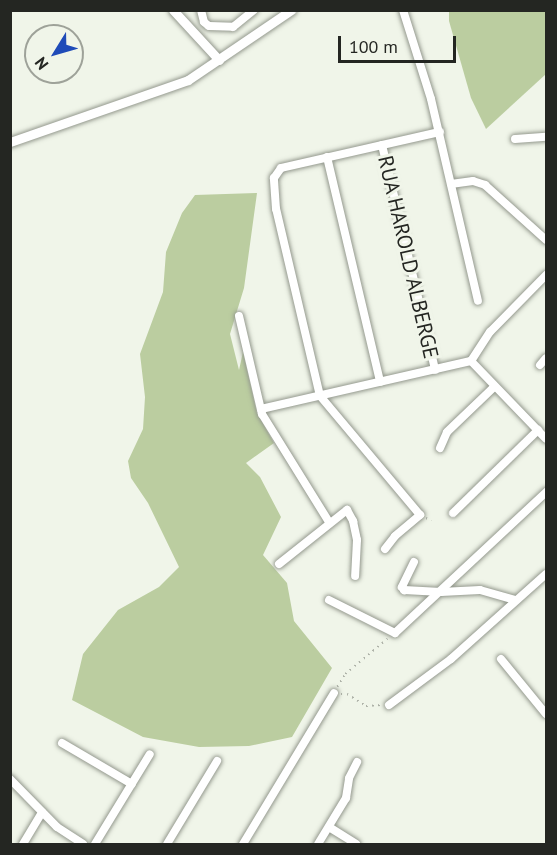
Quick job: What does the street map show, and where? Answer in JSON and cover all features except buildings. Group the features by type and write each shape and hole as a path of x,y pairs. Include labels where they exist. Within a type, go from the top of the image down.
{"main road":[{"path":"172,10 219,60"},
{"path":"10,142 178,84 219,60 291,10"}],"street":[{"path":"201,10 204,22 209,26 233,27 254,10"},
{"path":"403,10 440,132 478,301"},
{"path":"240,23 250,37"},
{"path":"385,549 395,536 420,515 320,396 276,209 273,185 275,173 281,168 440,132"},
{"path":"515,139 546,137"},
{"name":"RUA HAROLD ALBERGE","path":"382,145 435,370"},
{"path":"327,157 380,382"},
{"path":"451,184 473,181 484,185 546,240"},
{"path":"261,409 471,361 490,332 546,275"},
{"path":"239,316 261,409 329,522"},
{"path":"540,365 546,358"},
{"path":"471,361 546,439"},
{"path":"440,448 447,432 495,386"},
{"path":"453,513 538,430"},
{"path":"329,600 395,633 546,492"},
{"path":"279,564 347,510 351,515 357,540 355,576"},
{"path":"414,562 402,589 441,592 480,590 516,600"},
{"path":"389,705 451,659 546,574"},
{"path":"501,659 546,714"},
{"path":"243,844 334,693"},
{"path":"62,743 132,784"},
{"path":"95,844 150,754"},
{"path":"167,844 217,761"},
{"path":"318,844 346,798 349,778 357,762"},
{"path":"10,779 57,827 83,844"},
{"path":"23,844 42,812"},
{"path":"329,827 356,844"}],"path":[{"path":"334,693 345,674 395,633"},
{"path":"347,694 366,706 389,705"}],"green space":[{"path":"449,11 546,11 546,74 486,129 471,98 449,21"},
{"path":"257,193 244,288 230,334 239,370 243,352 257,413 274,443 246,463 260,477 281,517 263,555 287,583 294,621 332,668 292,737 249,746 199,747 143,737 72,700 83,654 118,610 159,587 179,567 148,503 131,478 128,461 143,429 145,397 140,354 163,292 166,252 182,213 195,195"}]}
